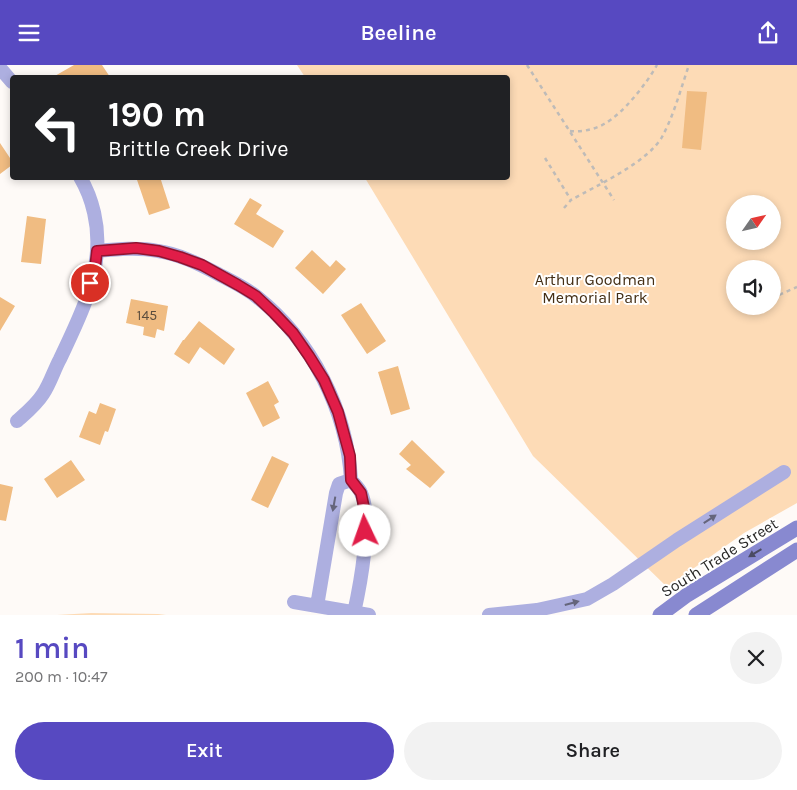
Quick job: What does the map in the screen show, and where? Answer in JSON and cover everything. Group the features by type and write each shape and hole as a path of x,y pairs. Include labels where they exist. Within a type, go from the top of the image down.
{"main road":[{"name":"South Trade Street","path":"660,615 687,595 797,528"},
{"path":"696,615 797,550"}],"street":[{"path":"0,68 10,80"},
{"path":"17,421 44,394 81,313 95,268 97,251 96,221 81,180"},
{"path":"97,251 136,248 159,251 202,265 256,296 293,333 324,380 338,412 350,456 351,480 361,493 365,512 365,549 354,613"},
{"path":"489,615 537,611 587,599 784,472"},
{"path":"317,606 336,493 340,484 351,480"},
{"path":"294,602 369,615"}],"path":[{"path":"527,65 614,201"},
{"path":"569,131 593,129 605,124 618,114 641,89 657,65"},
{"path":"564,208 571,199 643,157 662,138 689,65"},
{"path":"545,158 571,199"},
{"path":"781,293 797,287"}],"green space":[{"name":"Arthur Goodman Memorial Park","path":"297,65 797,65 797,503 744,533 667,587 533,456 366,180 510,180 510,75 304,75"},
{"path":"91,613 158,614 166,615 57,615"}],"building":[{"path":"74,65 102,65 109,75 56,75"},
{"path":"687,91 707,92 701,150 682,148"},
{"path":"0,143 10,158 10,166 0,174"},
{"path":"137,180 161,180 170,208 149,215"},
{"path":"250,198 262,205 256,214 284,231 273,248 234,224"},
{"path":"27,216 46,219 41,264 21,262"},
{"path":"312,250 330,267 336,260 346,269 323,294 295,268"},
{"path":"0,297 15,306 0,331"},
{"path":"131,299 168,306 164,331 157,329 155,338 143,335 144,327 126,323"},
{"path":"361,303 386,341 367,354 341,315"},
{"path":"199,321 235,349 224,365 200,347 189,364 174,354"},
{"path":"398,366 410,409 391,415 378,372"},
{"path":"268,381 279,402 274,405 280,418 263,427 246,393"},
{"path":"100,403 116,409 108,432 105,431 100,445 79,437 89,411 96,414"},
{"path":"412,440 445,472 430,488 406,469 411,465 399,454"},
{"path":"272,456 289,464 268,508 251,500"},
{"path":"71,460 85,480 57,498 44,479"},
{"path":"0,484 13,487 6,521 0,520"}],"route":[{"path":"90,283 95,268 97,251 136,248 159,251 202,265 256,296 293,333 324,380 338,412 350,456 351,480 361,493 365,512 365,531"}]}
